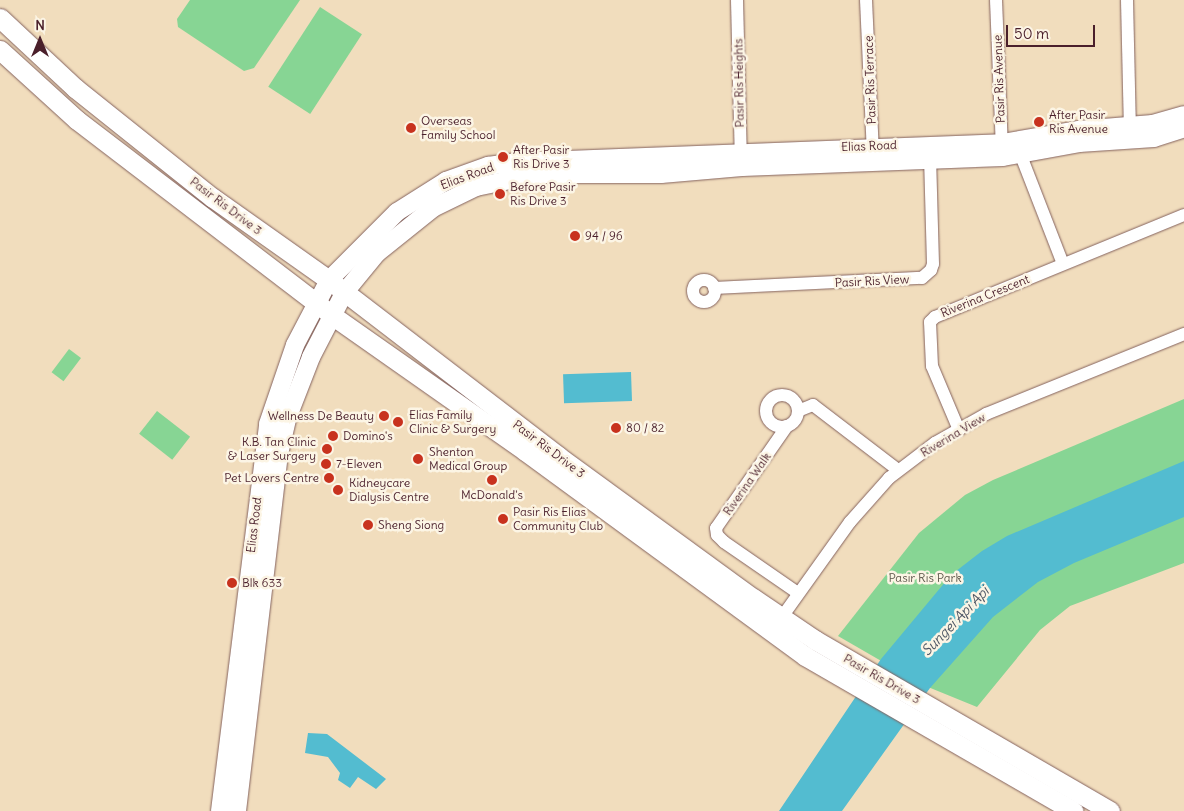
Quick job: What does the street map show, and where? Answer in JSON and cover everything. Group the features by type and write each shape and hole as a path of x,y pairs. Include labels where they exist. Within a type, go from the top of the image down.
{"main road":[{"name":"Pasir Ris Drive 3","path":"0,18 74,88 213,198 329,280 615,499 782,617 810,648 978,734 1110,811"},
{"name":"Pasir Ris Drive 3","path":"0,50 77,120 333,316 810,648 968,751 1073,811"}],"street":[{"name":"Pasir Ris Heights","path":"737,0 741,159"},
{"name":"Pasir Ris Terrace","path":"866,0 873,153"},
{"name":"Pasir Ris Avenue","path":"996,0 1010,149"},
{"path":"1127,0 1130,132"},
{"name":"Elias Road","path":"220,811 266,433 295,345 329,280 397,212 446,181 488,166 549,158 741,159 1010,149 1079,143 1130,132 1184,114"},
{"name":"Elias Road","path":"1130,132 1154,138 1184,128"},
{"path":"1010,149 1063,264"},
{"name":"Pasir Ris View","path":"714,288 922,278 931,270 933,264 930,153"},
{"name":"Elias Road","path":"237,811 279,454 297,390 344,293 363,268 396,235 432,208 476,187 538,174 661,174 741,159"},
{"name":"Riverina Crescent","path":"959,430 932,366 930,322 935,317 1184,215"},
{"name":"Riverina View","path":"782,617 850,522 898,470 986,414 1184,334"},
{"path":"787,426 776,426 769,420 767,404 776,396 782,395 792,400 798,411 806,405 813,405 898,470"},
{"name":"Riverina Walk","path":"798,411 795,419 787,426 716,528 717,536 724,542 798,593"}],"green space":[{"path":"190,0 300,0 254,68 244,71 178,27 177,19"},
{"path":"320,7 362,34 310,114 268,87"},
{"path":"69,349 81,358 64,381 52,372"},
{"name":"Pasir Ris Park","path":"1184,399 1184,467 883,662 838,636 919,533 965,495 993,480"},
{"path":"157,411 190,437 172,460 139,434"},
{"path":"1184,511 1184,563 1070,606 1040,630 977,707 928,687 1024,577"}],"water":[{"path":"631,372 632,401 564,403 563,374"},
{"name":"Sungei Api Api","path":"1184,461 1184,517 1074,563 1038,582 993,617 930,688 842,811 779,811 881,659 951,575 982,551 1007,536"},
{"path":"308,733 327,734 386,779 376,789 358,777 350,788 338,780 340,773 328,757 305,753"}],"place":[{"name":"After Pasir Ris Avenue","path":"1039,122"},
{"name":"Overseas Family School","path":"411,128"},
{"name":"After Pasir Ris Drive 3","path":"503,157"},
{"name":"Before Pasir Ris Drive 3","path":"500,194"},
{"name":"94 / 96","path":"575,236"},
{"name":"Wellness De Beauty","path":"384,416"},
{"name":"Elias Family Clinic & Surgery","path":"398,422"},
{"name":"80 / 82","path":"616,428"},
{"name":"Domino's","path":"333,436"},
{"name":"K.B. Tan Clinic & Laser Surgery","path":"327,449"},
{"name":"Shenton Medical Group","path":"418,459"},
{"name":"7-Eleven","path":"326,464"},
{"name":"Pet Lovers Centre","path":"329,478"},
{"name":"McDonald's","path":"492,480"},
{"name":"Kidneycare Dialysis Centre","path":"338,490"},
{"name":"Pasir Ris Elias Community Club","path":"503,519"},
{"name":"Sheng Siong","path":"368,525"},
{"name":"Blk 633","path":"232,583"}]}
